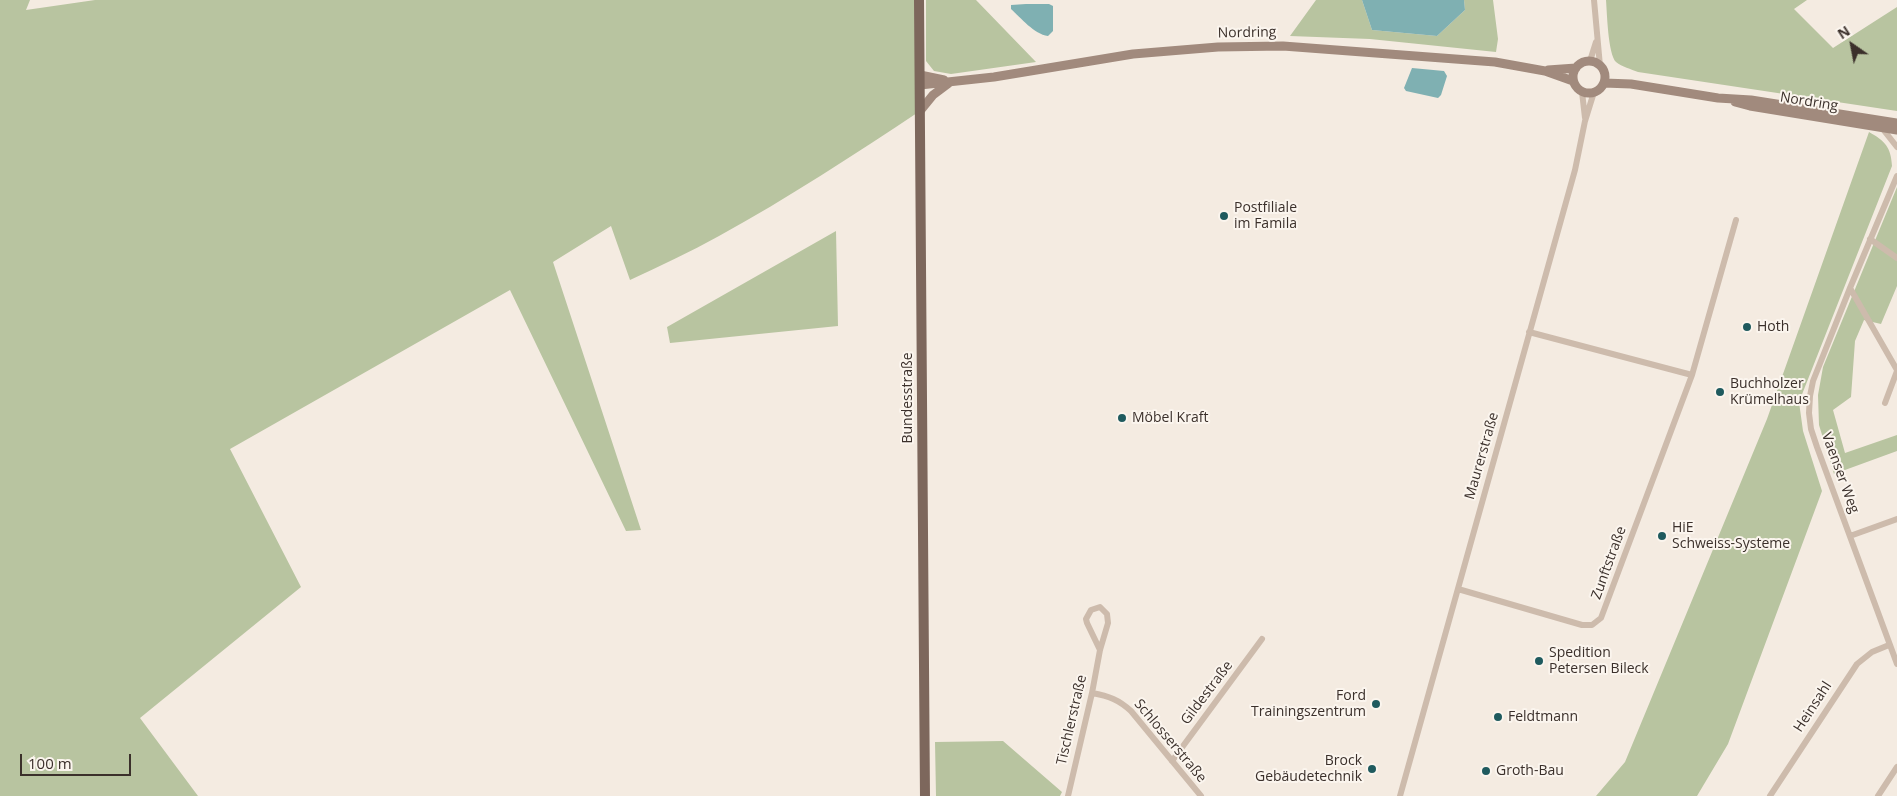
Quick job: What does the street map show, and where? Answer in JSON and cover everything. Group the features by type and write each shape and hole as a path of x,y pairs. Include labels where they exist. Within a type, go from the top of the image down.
{"main road":[{"name":"Bundesstraße","path":"919,0 925,796"}],"street":[{"path":"1576,68 1573,81 1582,92 1594,92 1602,87 1604,79 1600,66 1594,0"},
{"path":"1597,38 1590,61 1600,66"},
{"name":"Nordring","path":"920,80 951,82 994,77 1118,55 1173,50 1283,46 1495,62 1545,71 1573,81"},
{"name":"Nordring","path":"1545,71 1576,68 1580,64 1590,61"},
{"name":"Nordring","path":"1604,79 1718,98 1750,106 1897,130"},
{"path":"920,111 933,95 951,82"},
{"name":"Maurerstraße","path":"1582,92 1585,121"},
{"name":"Maurerstraße","path":"1400,796 1594,92"},
{"name":"Nordring","path":"1718,98 1750,100 1897,123"},
{"path":"1882,128 1897,147"},
{"name":"Vaenser Weg","path":"1897,176 1813,381 1809,413 1816,447 1897,664"},
{"name":"Zunftstraße","path":"1458,589 1582,625 1592,625 1601,618 1692,375 1736,220"},
{"path":"1870,239 1897,258"},
{"path":"1850,288 1897,371 1885,403"},
{"path":"1529,332 1692,375"},
{"path":"1850,536 1897,519"},
{"name":"Tischlerstraße","path":"1068,796 1100,650 1105,639 1108,618 1100,607 1091,610 1086,618 1100,650"},
{"name":"Gildestraße","path":"1172,761 1262,639"},
{"name":"Heinsahl","path":"1770,796 1857,664 1872,652 1889,645"},
{"name":"Schlosserstraße","path":"1092,693 1107,695 1120,701 1131,711 1201,796"},
{"path":"1878,796 1897,767"}],"green space":[{"path":"0,0 30,0 26,10 95,0 919,0 920,111 821,176 745,222 697,248 630,280 611,226 553,262 641,530 626,531 510,290 230,449 301,587 140,718 198,796 0,796"},
{"path":"926,0 976,0 1036,62 951,74 934,71 926,61"},
{"path":"1316,0 1362,0 1372,30 1437,36 1465,10 1464,0 1493,0 1498,39 1496,52 1370,39 1290,36"},
{"path":"1606,0 1807,0 1794,9 1833,48 1897,7 1897,111 1638,72 1627,68 1616,62 1613,58 1608,33"},
{"path":"1869,132 1879,138 1889,149 1892,166 1799,402 1803,431 1822,491 1728,744 1697,796 1596,796 1625,762 1767,419"},
{"path":"1897,187 1897,286 1881,324 1864,320 1855,341 1851,397 1833,410 1845,453 1897,435 1897,451 1834,474 1819,425 1818,395 1823,367"},
{"path":"836,231 838,326 670,343 667,327"},
{"path":"1003,741 1062,792 1060,796 936,796 935,742"}],"water":[{"path":"1362,0 1464,0 1465,10 1437,36 1372,30"},
{"path":"1049,4 1053,6 1053,31 1048,36 1033,29 1011,9 1011,5"},
{"path":"1412,68 1444,71 1447,76 1441,95 1438,98 1406,91 1404,88"}],"place":[{"name":"Postfiliale im Famila","path":"1224,216"},
{"name":"Hoth","path":"1747,327"},
{"name":"Buchholzer Krümelhaus","path":"1720,392"},
{"name":"Möbel Kraft","path":"1122,418"},
{"name":"HiE Schweiss-Systeme","path":"1662,536"},
{"name":"Spedition Petersen Bileck","path":"1539,661"},
{"name":"Ford Trainingszentrum","path":"1376,704"},
{"name":"Feldtmann","path":"1498,717"},
{"name":"Brock Gebäudetechnik","path":"1372,769"},
{"name":"Groth-Bau","path":"1486,771"}]}
